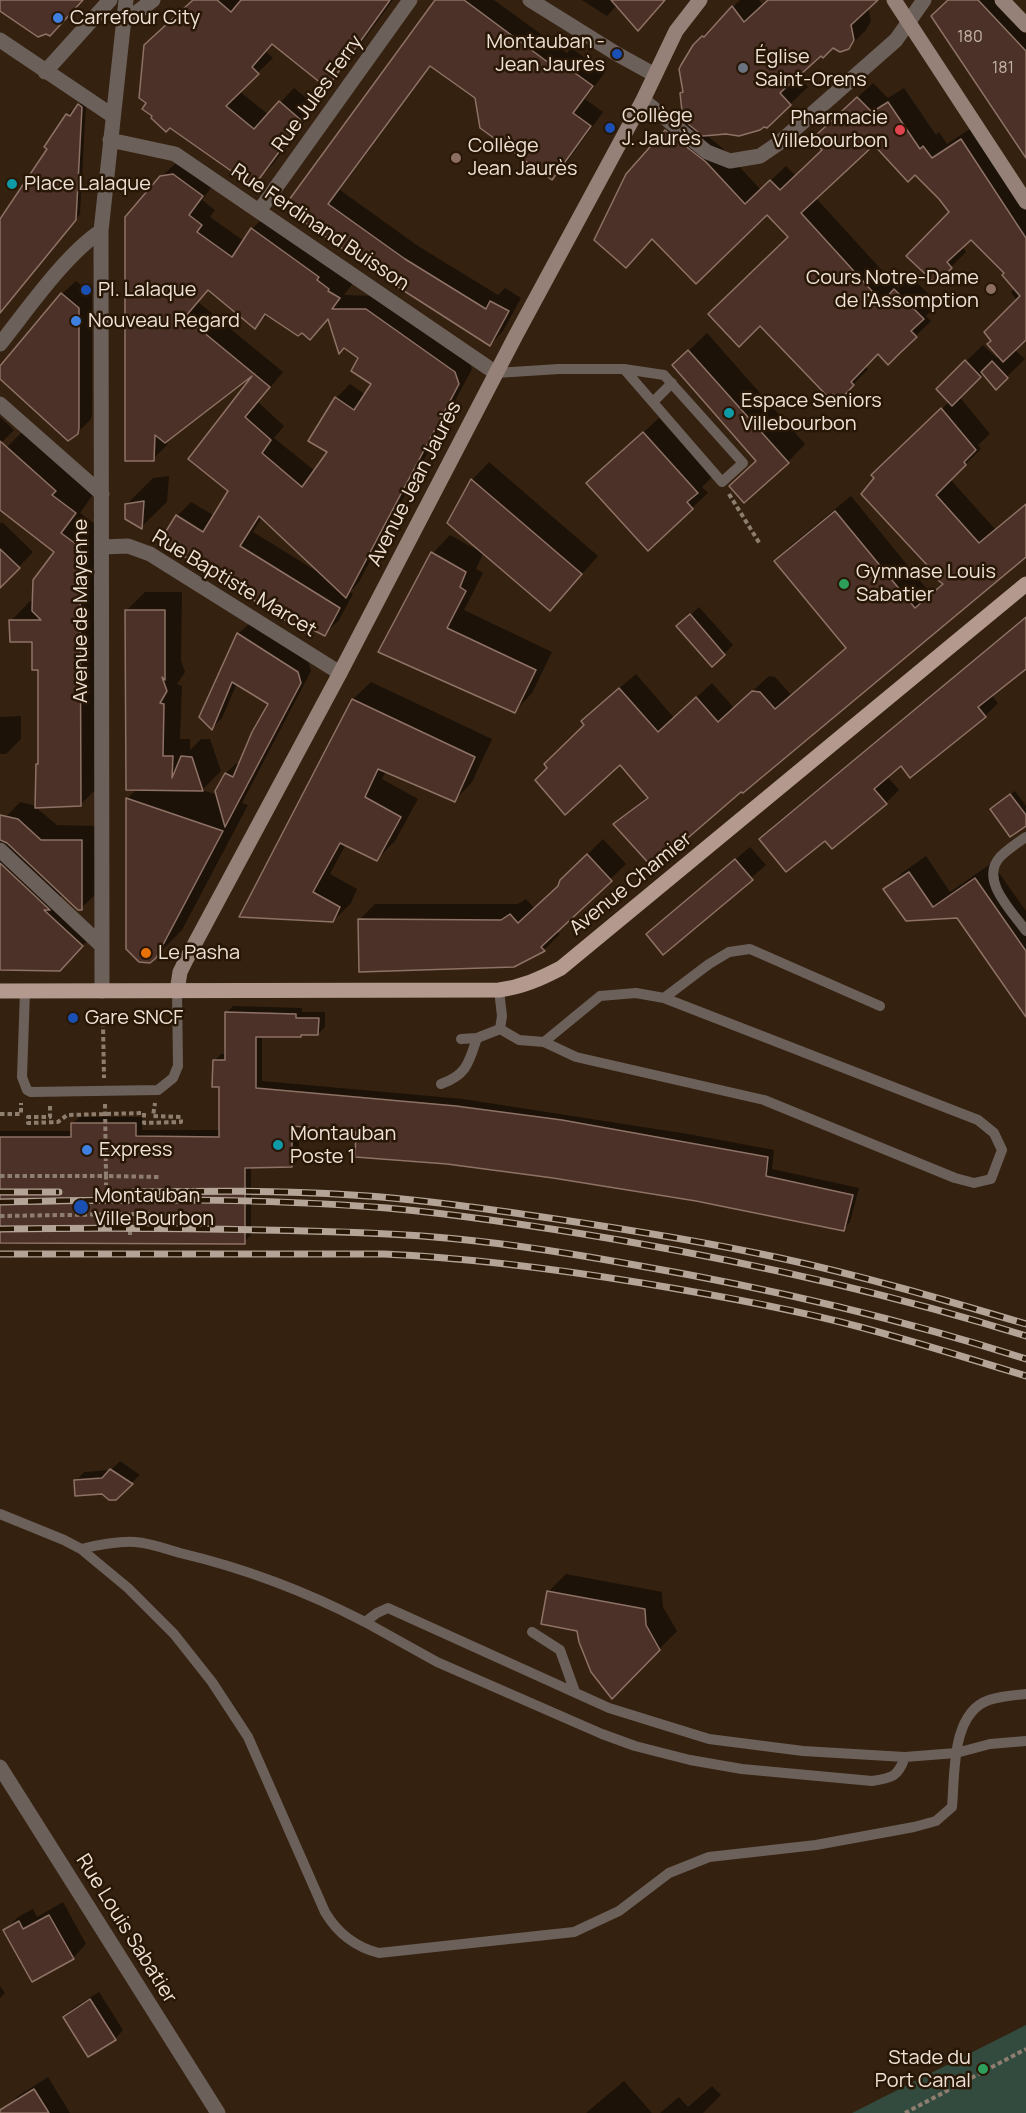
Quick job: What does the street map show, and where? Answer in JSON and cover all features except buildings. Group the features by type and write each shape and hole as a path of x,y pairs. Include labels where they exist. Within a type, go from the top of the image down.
{"main road":[{"name":"Avenue Chamier","path":"0,991 499,990 518,988 534,982 561,968 1026,584"}],"street":[{"path":"45,72 110,0"},
{"path":"0,344 70,258 90,238 101,231 126,0"},
{"path":"123,23 153,0"},
{"name":"Rue Jules Ferry","path":"259,211 410,0"},
{"path":"530,0 655,75"},
{"name":"Avenue Jean Jaurès","path":"177,991 180,972 340,674 496,373 644,100 676,31 700,0"},
{"path":"894,0 1026,202"},
{"path":"644,100 707,152 729,161 760,156 896,40 924,0"},
{"path":"1002,0 1026,25"},
{"path":"0,40 112,116"},
{"name":"Rue Ferdinand Buisson","path":"110,140 175,154 496,373"},
{"name":"Avenue de Mayenne","path":"101,231 102,991"},
{"path":"0,404 102,494"},
{"name":"Rue Baptiste Marcet","path":"102,547 128,546 150,554 340,674"},
{"path":"0,850 101,945"},
{"name":"Rue Louis Sabatier","path":"0,1767 219,2113"}],"lane":[{"path":"496,373 559,369 624,369 664,375 743,464 722,482 624,369"},
{"path":"653,402 672,383"},
{"path":"1026,837 1001,856 995,863 992,876 996,888 1026,931"},
{"path":"664,998 729,952 750,949 880,1006"},
{"path":"499,990 502,1016 500,1029"},
{"path":"25,991 22,1077 30,1092 158,1090 173,1078 178,1066 177,991"},
{"path":"500,1029 519,1040 544,1042 576,1057 764,1100 955,1178 974,1183 991,1179 1002,1150 994,1133 978,1120 664,998 636,993 600,996 544,1042"},
{"path":"461,1039 477,1038 500,1029"},
{"path":"441,1084 454,1080 466,1069 477,1038"},
{"path":"0,1514 81,1549 128,1588 174,1634 212,1682 248,1737 333,1924 348,1939 364,1949 380,1953 574,1932 619,1911 669,1873 709,1857 816,1845 936,1821 952,1807 956,1753 961,1728 968,1715 978,1705 990,1699 1026,1694"},
{"path":"81,1549 112,1543 136,1542 264,1578 311,1596 365,1622 437,1662 602,1734 635,1746 690,1760 741,1769 872,1781 889,1779 900,1770 905,1757"},
{"path":"365,1622 377,1612 388,1608 609,1708 709,1739 803,1751 905,1757 956,1753 990,1744 1026,1741"},
{"path":"532,1632 561,1650 575,1692"}],"path":[{"path":"722,482 760,544"},
{"path":"103,1022 106,1185"},
{"path":"50,1117 28,1117 28,1123 58,1122 67,1115 144,1113 144,1123 181,1122 181,1117 153,1116 158,1090"},
{"path":"0,1176 160,1177"},
{"path":"130,1214 130,1235"},
{"path":"0,1216 159,1214"},
{"path":"905,2113 1026,2049"}],"green space":[{"name":"Stade du Port Canal","path":"1026,2025 1026,2113 852,2113"}],"railway":[{"path":"0,1192 59,1192"},
{"path":"134,1192 325,1193 428,1202 556,1219 780,1258 873,1280 1026,1324"},
{"path":"0,1202 145,1200 290,1202 387,1208 474,1218 619,1240 722,1259 875,1293 1026,1336"},
{"path":"0,1229 348,1232 459,1239 510,1245 635,1265 783,1294 930,1330 1026,1359"},
{"path":"0,1254 384,1254 513,1265 642,1283 779,1308 881,1333 1026,1376"}],"place":[{"name":"Carrefour City","path":"58,18"},
{"name":"Montauban - Jean Jaurès","path":"617,54"},
{"name":"Église Saint-Orens","path":"743,68"},
{"name":"Collège J. Jaurès","path":"610,128"},
{"name":"Pharmacie Villebourbon","path":"900,130"},
{"name":"Collège Jean Jaurès","path":"456,158"},
{"name":"Place Lalaque","path":"12,184"},
{"name":"Cours Notre-Dame de l'Assomption","path":"991,289"},
{"name":"Pl. Lalaque","path":"86,290"},
{"name":"Nouveau Regard","path":"76,321"},
{"name":"Espace Seniors Villebourbon","path":"729,413"},
{"name":"Gymnase Louis Sabatier","path":"844,584"},
{"name":"Le Pasha","path":"146,953"},
{"name":"Gare SNCF","path":"73,1018"},
{"name":"Montauban Poste 1","path":"278,1145"},
{"name":"Express","path":"87,1150"},
{"name":"Montauban Ville Bourbon","path":"81,1207"},
{"name":"Stade du Port Canal","path":"983,2069"}]}
